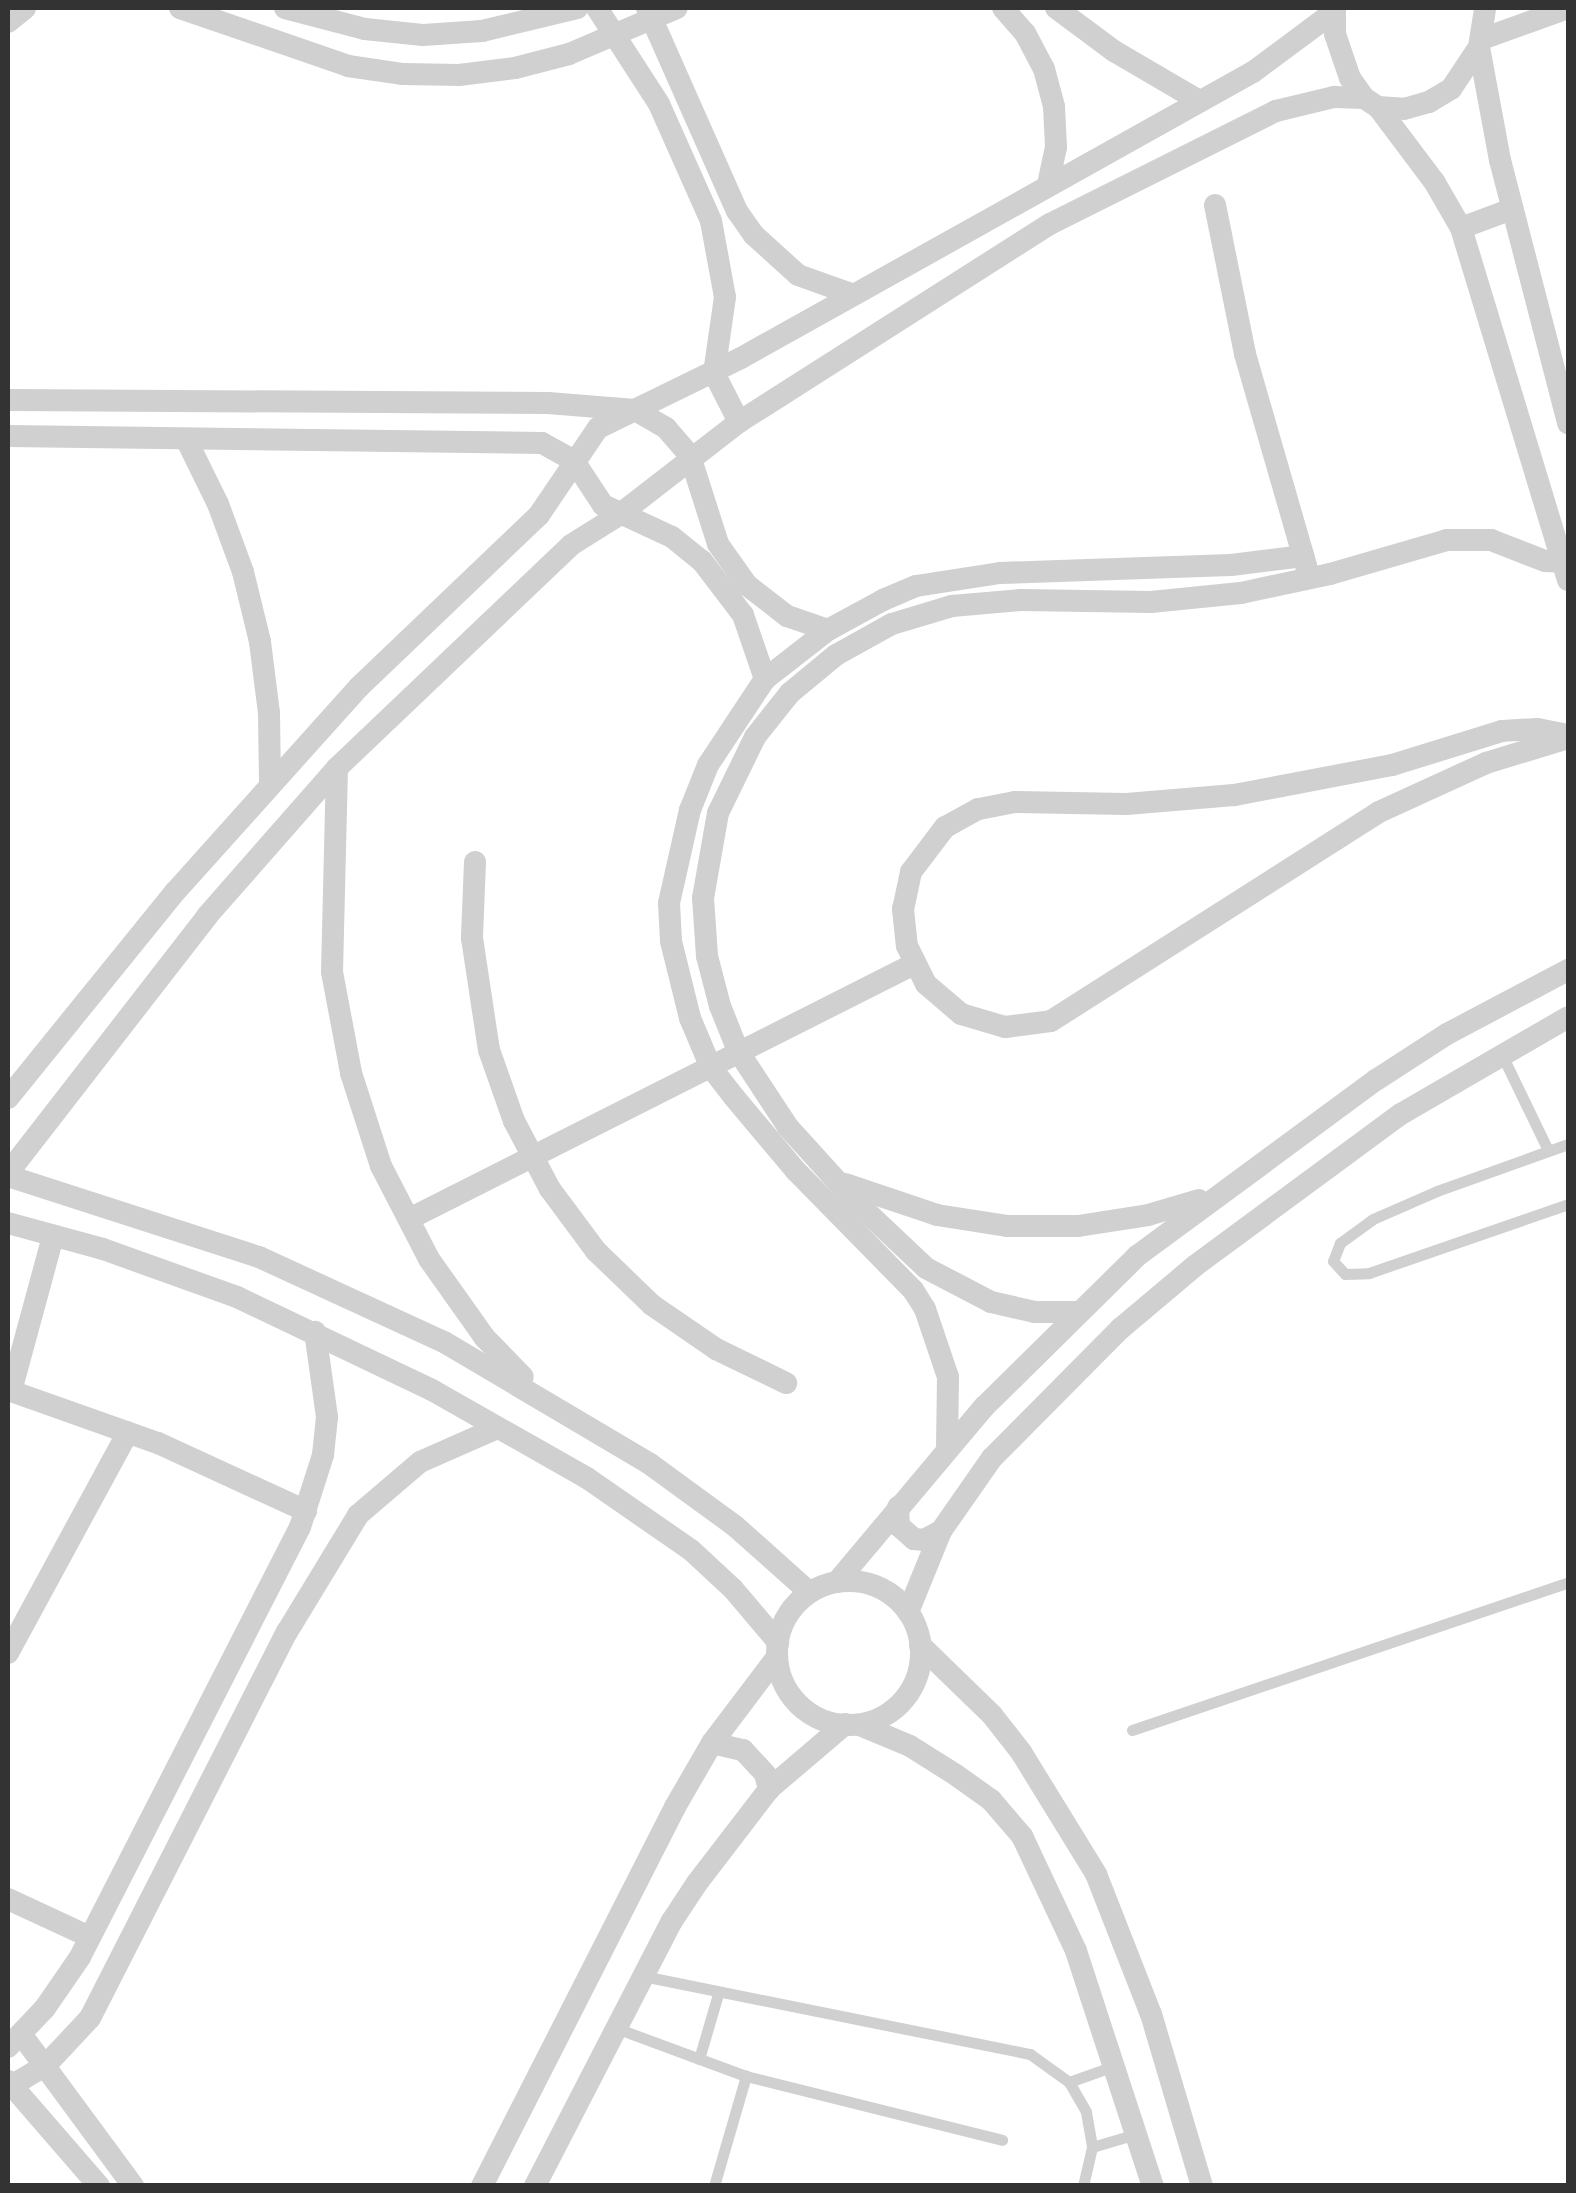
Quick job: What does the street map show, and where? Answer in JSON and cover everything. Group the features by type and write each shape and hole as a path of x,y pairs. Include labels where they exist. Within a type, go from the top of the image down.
{"street":[{"path":"8,22 25,8"},
{"path":"180,8 312,55 403,74 460,75 515,68 617,36 650,14 677,8"},
{"path":"285,8 365,30 423,35 482,31 576,8"},
{"path":"597,8 659,104 711,221 724,297 714,374 739,422"},
{"path":"1004,8 1038,57 1054,107 1056,147 1048,186"},
{"path":"1056,8 1114,51 1198,100"},
{"path":"1485,8 1481,43 1512,210 1567,415"},
{"path":"809,1592 735,1526 679,1484 542,1397 444,1342 259,1257 8,1174 208,916 337,768 571,546 619,515 690,456 1050,224 1276,111 1319,99 1404,108 1429,102 1450,89 1481,43 1568,8"},
{"path":"8,1098 174,892 270,785 400,643 538,515 598,428 714,374 1272,60 1335,9"},
{"path":"1335,9 1340,57 1435,183 1460,228 1565,571"},
{"path":"650,14 737,211 754,236 798,275 854,295"},
{"path":"1216,205 1250,372 1306,568"},
{"path":"1460,228 1512,210"},
{"path":"8,400 548,403 634,410 666,428 690,456 712,528 736,572 786,616 828,630"},
{"path":"8,436 542,443 574,461 591,492 619,515 672,537 710,570 742,615 765,679"},
{"path":"186,439 218,504 243,572 260,642 269,713 270,785"},
{"path":"538,515 571,546"},
{"path":"1079,1312 1013,1308 946,1282 890,1235 788,1128 738,1051 720,1006 705,942 703,898 710,841 740,761 772,714 811,674 892,624 952,606 1021,600 1181,600 1306,568 1447,540 1491,540 1565,571"},
{"path":"948,1449 948,1376 926,1309 913,1290 796,1170 711,1068 681,988 668,903 681,840 708,766 765,679 828,630 883,600 955,578 1231,565 1306,568"},
{"path":"1538,729 1568,737 1486,763 1380,812 1051,1022 1006,1027 961,1014 934,992 914,964 903,908 911,872 931,840 978,808 1015,802 1126,804 1234,795 1375,769 1502,732 1538,729"},
{"path":"337,768 332,972 351,1073 381,1166 429,1258 485,1338 542,1397"},
{"path":"476,862 472,938 480,1013 500,1086 530,1155 572,1220 623,1279 683,1328 786,1383"},
{"path":"408,1220 914,964"},
{"path":"837,1582 948,1449 1138,1256 1216,1194 1436,1041 1568,970"},
{"path":"908,1612 941,1531 1012,1435 1120,1329 1196,1265 1361,1142 1568,1017"},
{"path":"837,1180 938,1215 1025,1227 1078,1226 1148,1215 1216,1194"},
{"path":"8,1223 236,1297 315,1332 587,1478 690,1550 733,1589 777,1649 785,1686 804,1709 910,1746 991,1800 1022,1836 1058,1905 1152,2186"},
{"path":"53,1236 9,1390 128,1432 306,1511"},
{"path":"133,2186 46,2064 14,2040 45,2008 90,1937 306,1511 323,1455 326,1417 315,1332"},
{"path":"100,2186 9,2085 46,2064 70,2043 105,1990 287,1632 350,1526 387,1486 420,1462 497,1428"},
{"path":"8,1654 128,1432"},
{"path":"898,1507 900,1526 914,1538 933,1537 941,1531"},
{"path":"482,2186 675,1807 712,1743 777,1649 788,1614 809,1592 837,1582 877,1586 908,1612 920,1644 992,1715 1021,1752 1096,1874 1151,2014 1202,2186"},
{"path":"536,2186 643,1976 697,1884 769,1790 852,1725 886,1714 907,1695 918,1670 920,1644"},
{"path":"712,1743 743,1750 764,1774 769,1790"},
{"path":"8,1899 90,1937"}],"lane":[{"path":"1501,1054 1548,1150"},
{"path":"1568,1144 1373,1220 1340,1243 1333,1261 1344,1274 1369,1273 1568,1204"},
{"path":"1132,1730 1568,1582"},
{"path":"643,1976 718,1994 1014,2048 1044,2061 1069,2082 1086,2112 1092,2147 1083,2186"},
{"path":"699,2059 718,1994"},
{"path":"616,2028 746,2076 1002,2140"},
{"path":"1069,2082 1114,2066"},
{"path":"714,2186 746,2076"},
{"path":"1092,2147 1136,2134"}]}
